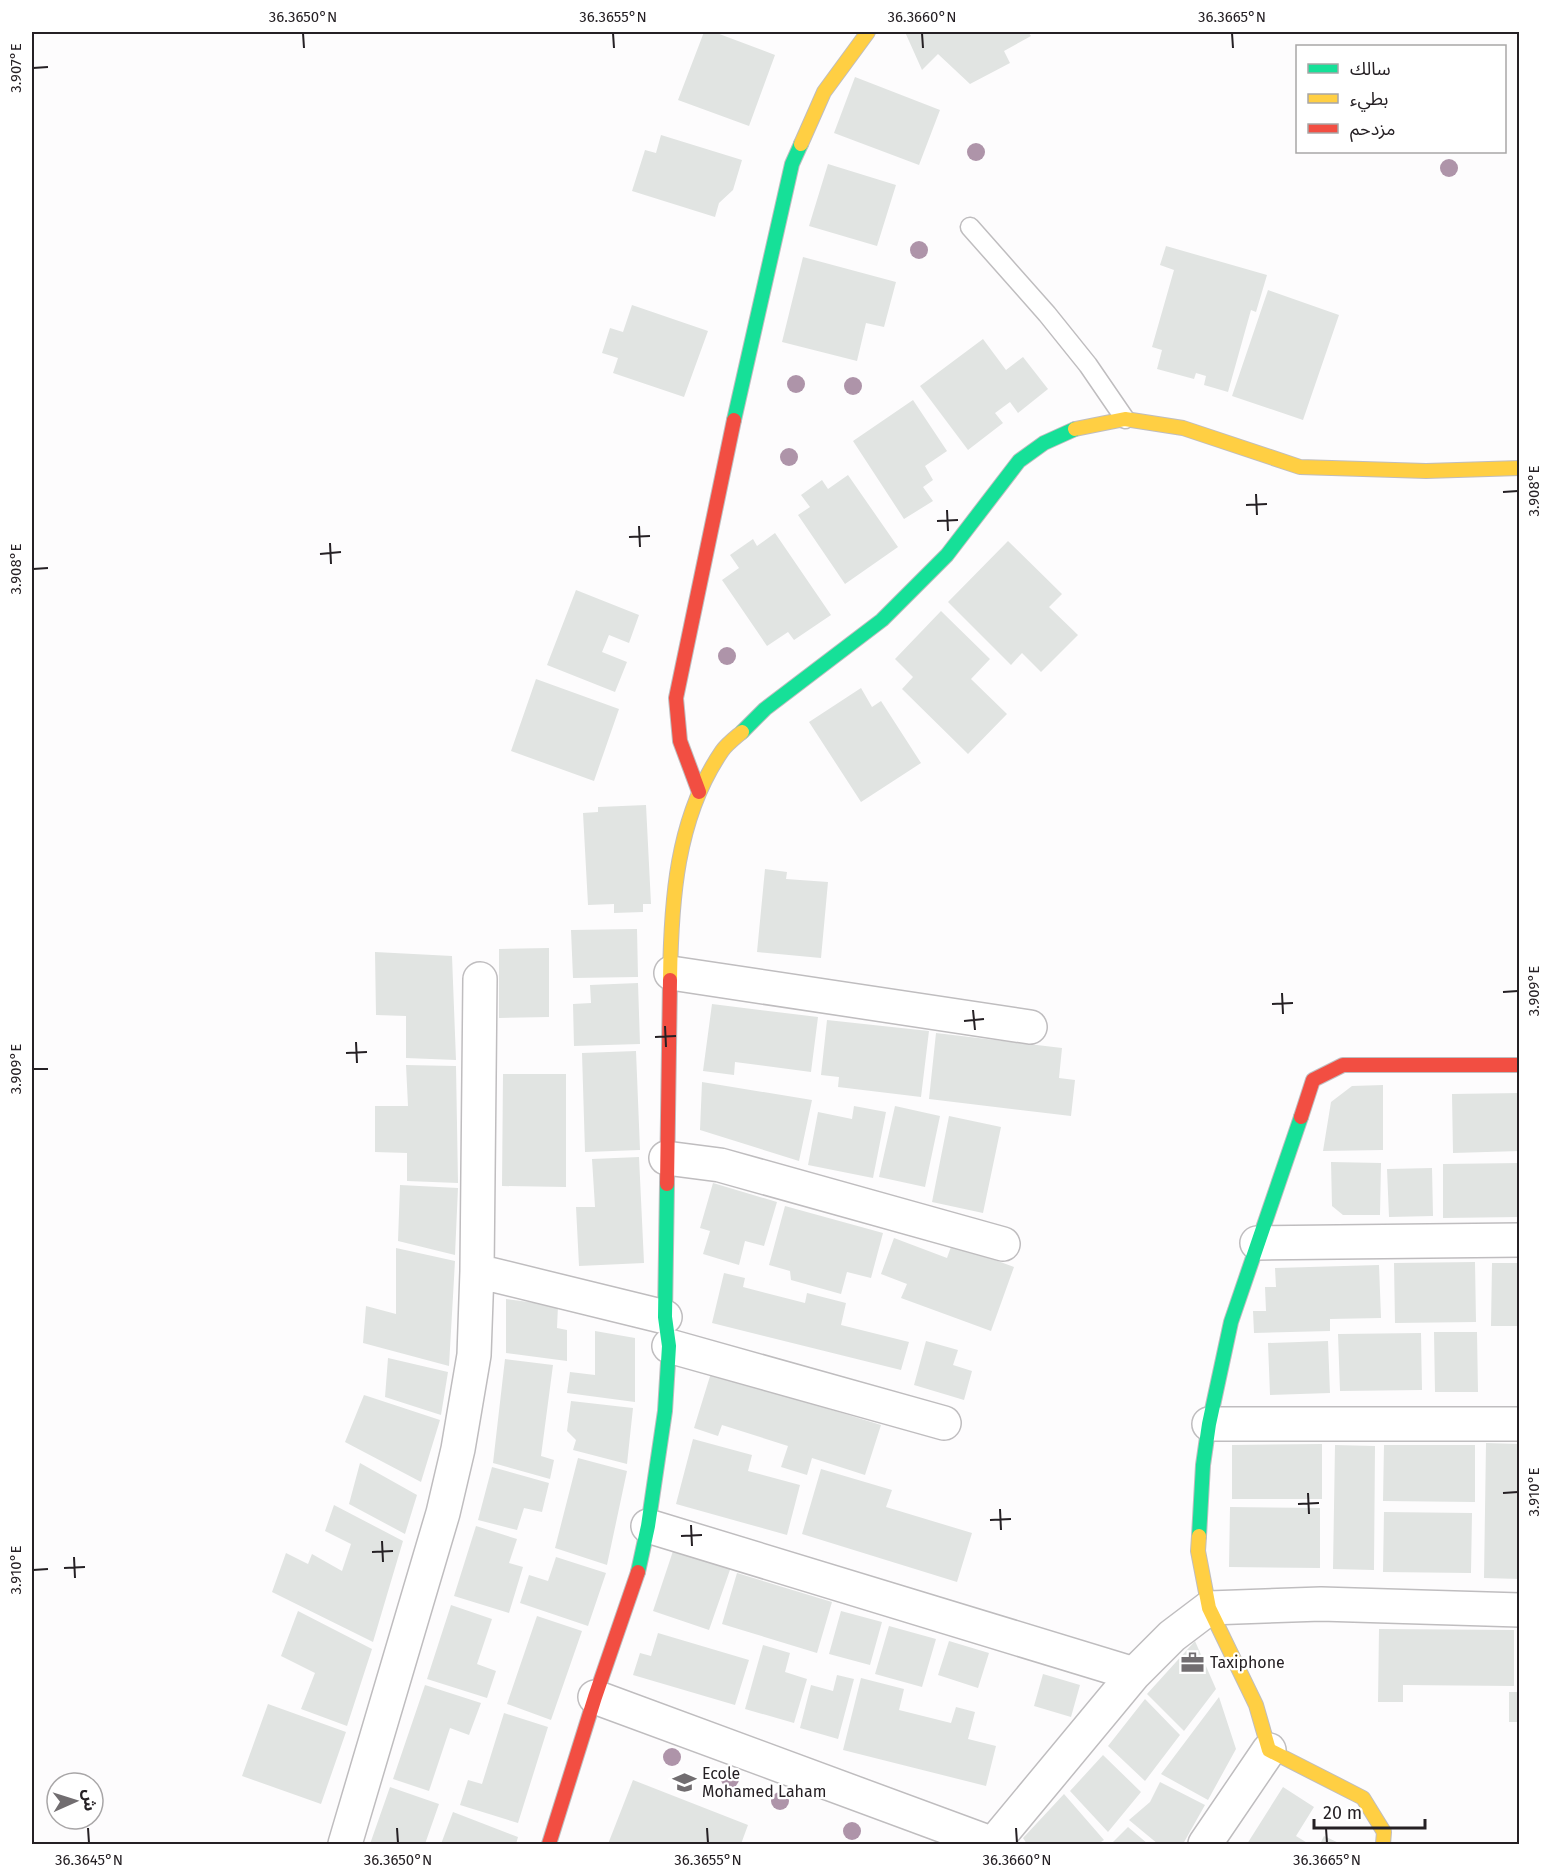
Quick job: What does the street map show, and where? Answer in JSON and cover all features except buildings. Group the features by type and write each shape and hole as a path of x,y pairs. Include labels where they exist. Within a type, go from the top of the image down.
{"street":[{"path":"699,792 680,741 676,698 731,429 792,164 824,92 868,32"},
{"path":"549,1845 595,1697 636,1579 648,1526 665,1411 666,1158 671,925 684,834 699,792 723,750 765,709 882,620 947,555 1019,461 1044,442 1074,429 1125,419 1183,428 1300,467 1426,471 1520,468"},
{"path":"671,973 1030,1027"},
{"path":"345,1845 443,1514 459,1449 474,1355 480,979"},
{"path":"1383,1845 1384,1832 1363,1798 1269,1750 1256,1705 1209,1608 1198,1551 1203,1465 1209,1424 1231,1322 1313,1080 1343,1065 1520,1065"},
{"path":"666,1158 720,1166 1003,1244"},
{"path":"1257,1244 1520,1240"},
{"path":"477,1271 944,1423"},
{"path":"1209,1424 1520,1424"},
{"path":"648,1526 1134,1674"},
{"path":"595,1697 993,1844 1134,1674 1172,1635 1209,1608 1321,1604 1520,1610"},
{"path":"1205,1845 1269,1750"}],"lane":[{"path":"970,227 1047,314 1088,365 1125,419"}],"traffic: fast":[{"path":"734,420 792,164 801,144"},
{"path":"742,732 765,709 882,620 947,555 1019,461 1044,443 1075,429"},
{"path":"1199,1536 1203,1465 1209,1424 1231,1322 1301,1117"},
{"path":"638,1572 648,1526 665,1411 669,1346 665,1317 667,1184"}],"traffic: slow":[{"path":"801,144 824,92 868,32"},
{"path":"1075,429 1125,419 1183,428 1300,467 1426,471 1520,468"},
{"path":"670,980 675,891 686,832 707,777 724,748 742,732"},
{"path":"1199,1536 1198,1551 1209,1608 1256,1705 1269,1750 1363,1798 1384,1832 1383,1844"}],"traffic: jam":[{"path":"699,792 680,741 676,698 734,420"},
{"path":"667,1184 670,980"},
{"path":"1301,1117 1313,1080 1343,1065 1520,1065"},
{"path":"549,1844 595,1697 638,1572"}],"place":[{"name":"Taxiphone","path":"1192,1662"},
{"name":"Ecole Mohamed Laham","path":"684,1782"}]}
